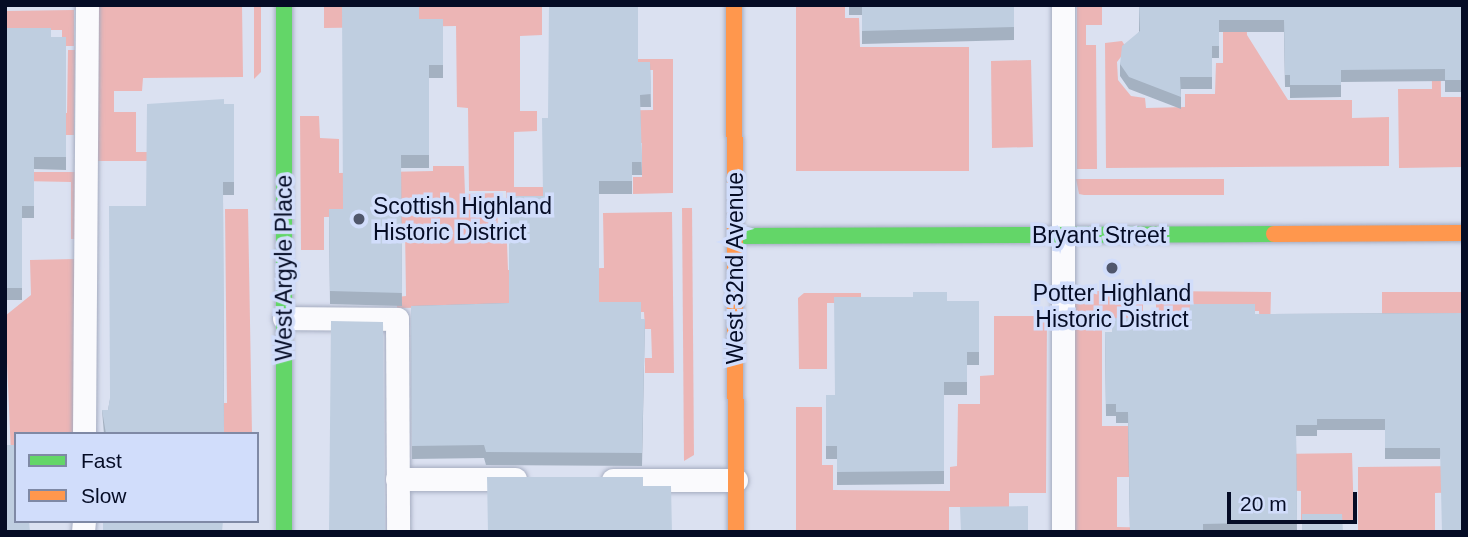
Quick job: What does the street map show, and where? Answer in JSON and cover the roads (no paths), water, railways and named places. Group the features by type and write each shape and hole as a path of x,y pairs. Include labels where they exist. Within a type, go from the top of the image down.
{"street":[{"name":"West Argyle Place","path":"284,5 284,532"},
{"name":"West 32nd Avenue","path":"734,5 736,532"},
{"name":"Bryant Street","path":"735,236 1463,233"}],"lane":[{"path":"84,432 87,5"},
{"path":"1063,5 1063,532"},
{"path":"284,318 397,319 398,532"},
{"path":"397,479 537,479"},
{"path":"593,480 736,480"}],"place":[{"name":"Scottish Highland Historic District","path":"359,219"},
{"name":"Potter Highland Historic District","path":"1112,268"}]}
